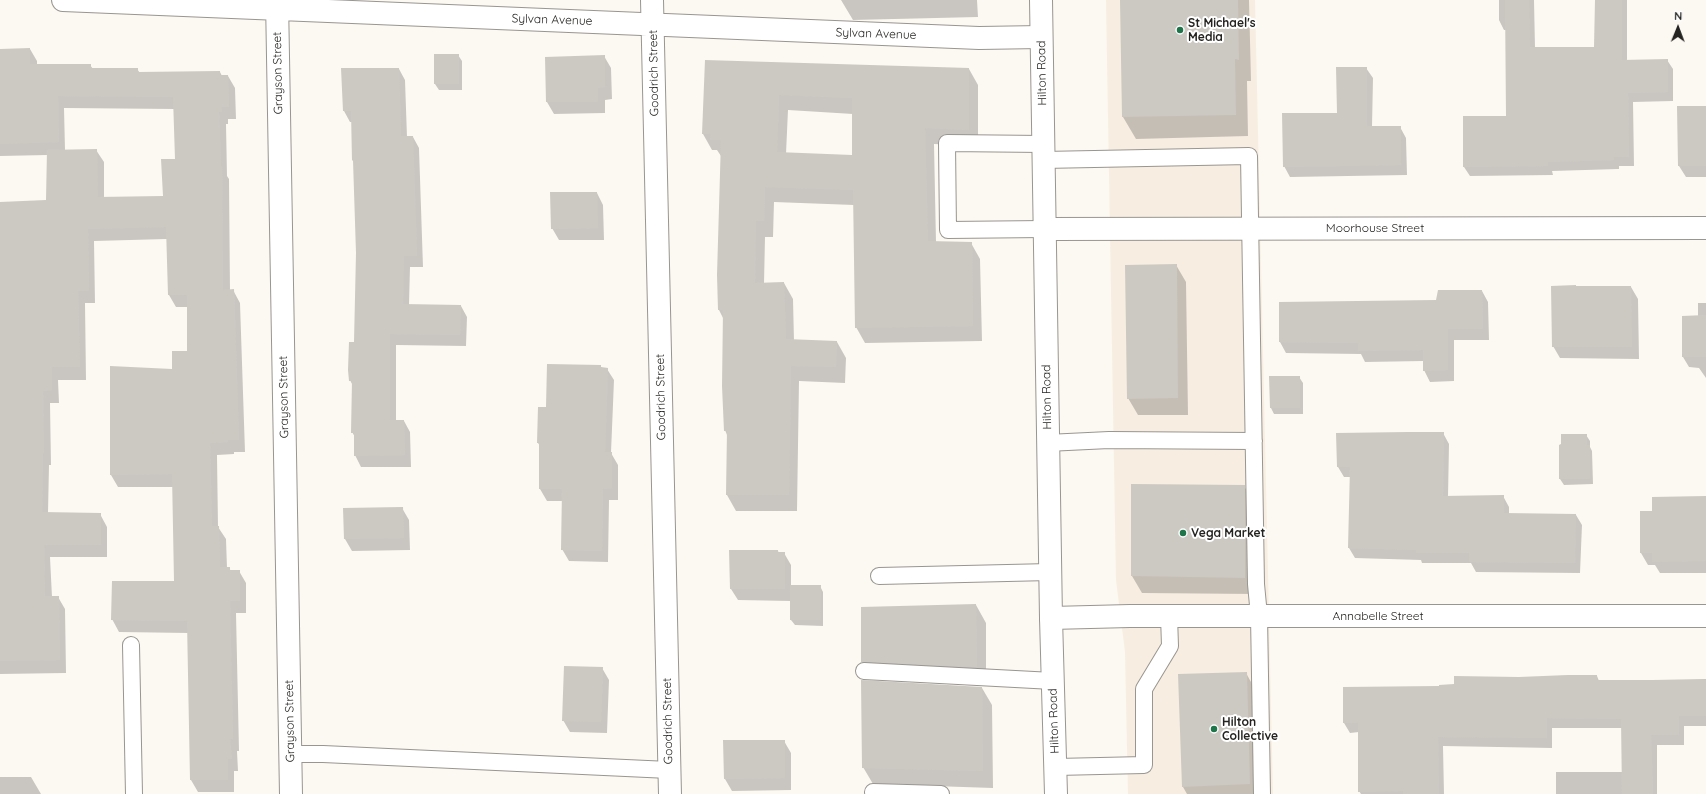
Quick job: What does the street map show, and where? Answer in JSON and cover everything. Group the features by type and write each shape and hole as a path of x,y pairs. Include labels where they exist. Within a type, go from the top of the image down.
{"street":[{"name":"Sylvan Avenue","path":"63,0 277,5 654,24 979,38 1042,37"},
{"name":"Goodrich Street","path":"652,0 654,24 670,794"},
{"name":"Hilton Road","path":"1041,0 1050,572 1056,794"},
{"name":"Grayson Street","path":"277,5 291,794"},
{"name":"Moorhouse Street","path":"1044,229 1706,228"},
{"name":"Annabelle Street","path":"1051,618 1169,616 1706,616"}],"lane":[{"path":"1044,229 948,230 947,143 1043,152 1249,156 1256,584 1262,794"},
{"path":"1048,443 1109,440 1254,441"},
{"path":"879,576 1050,572"},
{"path":"1056,767 1144,765 1144,689 1170,646 1169,616"},
{"path":"132,645 134,794"},
{"path":"864,671 1053,680"},
{"path":"291,754 323,754 669,770"},
{"path":"873,792 941,794"}],"shaded area":[{"path":"1106,0 1255,0 1273,794 1128,794 1125,652 1116,580"}],"building":[{"name":"St Michael's Media","path":"1120,0 1238,0 1239,60 1235,59 1236,115 1122,117"},
{"path":"1505,0 1529,0 1530,47 1594,47 1595,0 1622,0 1622,60 1668,59 1668,92 1628,93 1629,157 1614,157 1614,160 1548,162 1548,166 1463,167 1463,116 1506,116"},
{"path":"30,48 30,64 91,64 91,68 138,68 138,72 220,71 220,75 228,75 229,107 221,107 222,112 219,112 222,166 223,290 234,289 239,440 210,443 212,526 219,526 220,567 230,567 230,570 240,570 240,601 230,601 233,739 230,739 232,759 228,759 228,780 190,780 187,621 111,620 112,581 174,581 172,474 110,475 110,366 172,369 172,351 187,351 187,295 168,295 166,227 88,229 89,291 78,291 80,367 52,367 52,390 43,391 44,453 42,512 101,513 101,545 44,545 45,596 59,596 60,660 0,661 0,202 46,200 47,150 97,149 98,197 163,196 161,159 175,159 173,97 58,96 59,142 0,144 0,49"},
{"path":"434,54 459,54 459,84 434,84"},
{"path":"605,55 605,87 598,88 598,102 546,102 545,57"},
{"path":"705,60 969,68 969,130 925,128 928,241 972,242 973,326 855,328 853,190 765,187 764,221 756,221 755,283 784,282 786,339 837,341 836,367 791,366 789,495 726,495 727,431 724,431 722,386 723,310 718,310 717,275 721,140 710,140 711,134 702,134","holes":["779,95 852,98 852,155 777,152"]},
{"path":"1336,67 1367,67 1367,126 1401,126 1401,165 1283,167 1282,113 1337,113"},
{"path":"341,68 399,68 401,136 413,136 417,256 404,256 403,304 461,305 460,335 390,334 390,420 404,420 405,455 354,456 354,433 351,433 352,381 349,381 348,370 349,342 354,342 356,253 353,160 352,161 351,111 343,111"},
{"path":"1677,106 1706,106 1706,166 1678,166"},
{"path":"550,192 597,192 598,228 551,229"},
{"path":"1177,264 1178,398 1127,399 1125,265"},
{"path":"1551,286 1631,286 1632,347 1552,347"},
{"path":"1438,290 1482,290 1483,329 1448,329 1448,370 1423,371 1423,350 1358,351 1358,343 1279,342 1279,302 1436,300"},
{"path":"1706,315 1706,357 1682,357 1682,316"},
{"path":"547,364 601,365 601,367 608,368 605,452 612,452 612,488 603,489 602,551 561,550 562,489 539,489 539,443 537,443 538,407 546,407"},
{"path":"1269,376 1300,376 1300,408 1270,408"},
{"path":"1444,432 1443,496 1504,495 1504,513 1576,514 1575,563 1469,562 1469,553 1416,553 1416,550 1348,548 1350,467 1337,467 1336,433"},
{"path":"1561,434 1587,434 1587,445 1590,445 1590,479 1559,479 1559,445 1561,444"},
{"path":"1131,484 1245,485 1245,578 1131,576"},
{"path":"1706,496 1706,561 1652,562 1652,553 1640,553 1640,511 1652,511 1652,497"},
{"path":"403,507 404,538 344,539 343,508"},
{"path":"729,550 778,550 778,552 785,552 785,589 730,589"},
{"path":"790,585 821,585 820,620 790,620"},
{"path":"976,604 977,667 861,662 861,607"},
{"path":"564,666 603,667 601,722 562,721"},
{"name":"Hilton Collective","path":"1247,672 1250,784 1182,787 1178,674"},
{"path":"1597,675 1597,680 1706,680 1706,716 1679,716 1679,735 1651,735 1653,794 1622,794 1621,719 1547,718 1547,738 1438,737 1439,794 1403,794 1403,791 1358,792 1358,723 1343,723 1343,687 1439,686 1454,684 1454,676 1519,677"},
{"path":"861,680 982,687 983,771 862,768"},
{"path":"723,740 785,740 785,778 724,779"}],"place":[{"name":"St Michael's Media","path":"1180,30"},
{"name":"Vega Market","path":"1183,533"},
{"name":"Hilton Collective","path":"1214,729"}]}
